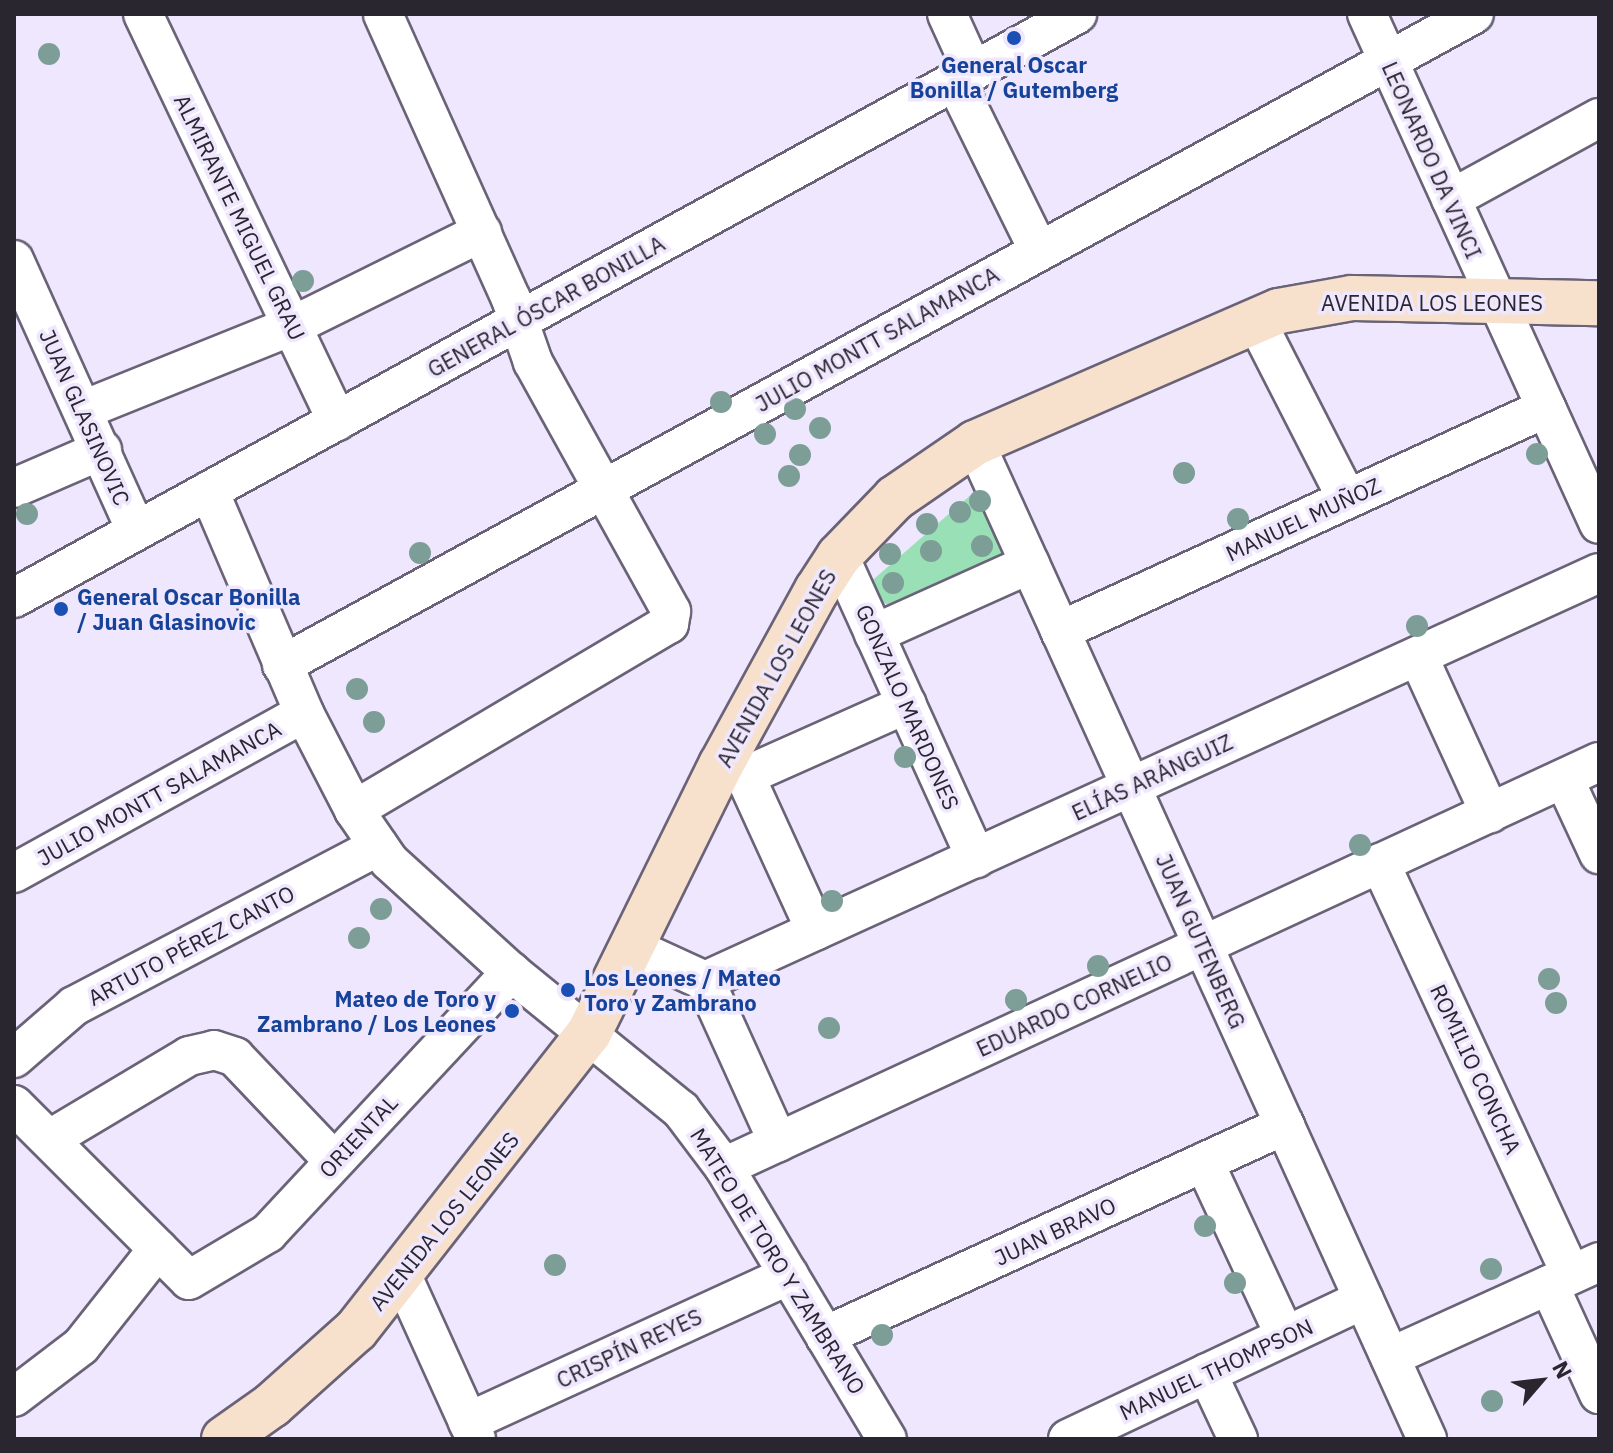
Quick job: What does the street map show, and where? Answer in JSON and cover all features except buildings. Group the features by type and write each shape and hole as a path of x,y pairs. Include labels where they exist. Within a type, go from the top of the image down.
{"main road":[{"name":"AVENIDA LOS LEONES","path":"224,1439 316,1369 402,1276 589,1033 733,770 839,556 895,498 975,443 1255,319 1304,304 1352,298 1599,303"}],"street":[{"name":"ALMIRANTE MIGUEL GRAU","path":"143,14 337,421"},
{"path":"947,14 964,76 1039,251"},
{"name":"GENERAL ÓSCAR BONILLA","path":"14,598 1077,14"},
{"name":"LEONARDO DA VINCI","path":"1367,14 1493,299 1599,524"},
{"name":"JULIO MONTT SALAMANCA","path":"282,665 1474,14"},
{"path":"354,810 669,624 671,611 533,362 519,321 391,17"},
{"path":"1451,199 1599,118"},
{"path":"83,410 292,326 482,232"},
{"name":"JUAN GLASINOVIC","path":"14,260 136,530"},
{"path":"1255,319 1347,499"},
{"name":"MANUEL MUÑOZ","path":"1060,631 1546,408"},
{"name":"JUAN GUTENBERG","path":"975,443 1427,1439"},
{"path":"14,488 102,450"},
{"name":"MATEO DE TORO Y ZAMBRANO","path":"209,491 304,713 354,810 379,846 408,881 511,972 681,1110 724,1167 881,1437"},
{"name":"GONZALO MARDONES","path":"839,556 976,858"},
{"path":"874,634 1030,564"},
{"name":"ELÍAS ARÁNGUIZ","path":"705,981 1599,573"},
{"path":"1418,656 1490,813"},
{"path":"816,931 733,770 907,704"},
{"name":"JULIO MONTT SALAMANCA","path":"14,873 304,713"},
{"name":"EDUARDO CORNELIO","path":"724,1167 1599,762"},
{"path":"1564,779 1599,854"},
{"name":"ARTUTO PÉREZ CANTO","path":"14,1058 74,1006 379,846"},
{"name":"ROMILIO CONCHA","path":"1380,863 1573,1274 1599,1394"},
{"path":"633,948 705,981 778,1142"},
{"name":"ORIENTAL","path":"158,1249 189,1280 268,1233 511,972"},
{"path":"50,1139 189,1056 214,1050 235,1057 334,1161"},
{"path":"14,1105 158,1249 81,1346 14,1397"},
{"name":"JUAN BRAVO","path":"825,1336 1285,1125"},
{"path":"1204,1162 1285,1336"},
{"path":"1390,1357 1573,1274"},
{"name":"CRISPÍN REYES","path":"472,1430 789,1275"},
{"path":"402,1276 472,1430"},
{"name":"MANUEL THOMPSON","path":"1068,1439 1364,1299"},
{"path":"1207,1373 1238,1439"}],"green space":[{"path":"988,491 1017,560 899,606 876,602 868,584 973,493"}],"place":[{"name":"General Oscar Bonilla / Gutemberg","path":"1014,38"},
{"name":"General Oscar Bonilla / Juan Glasinovic","path":"61,609"},
{"name":"Los Leones / Mateo Toro y Zambrano","path":"568,990"},
{"name":"Mateo de Toro y Zambrano / Los Leones","path":"512,1011"}]}
